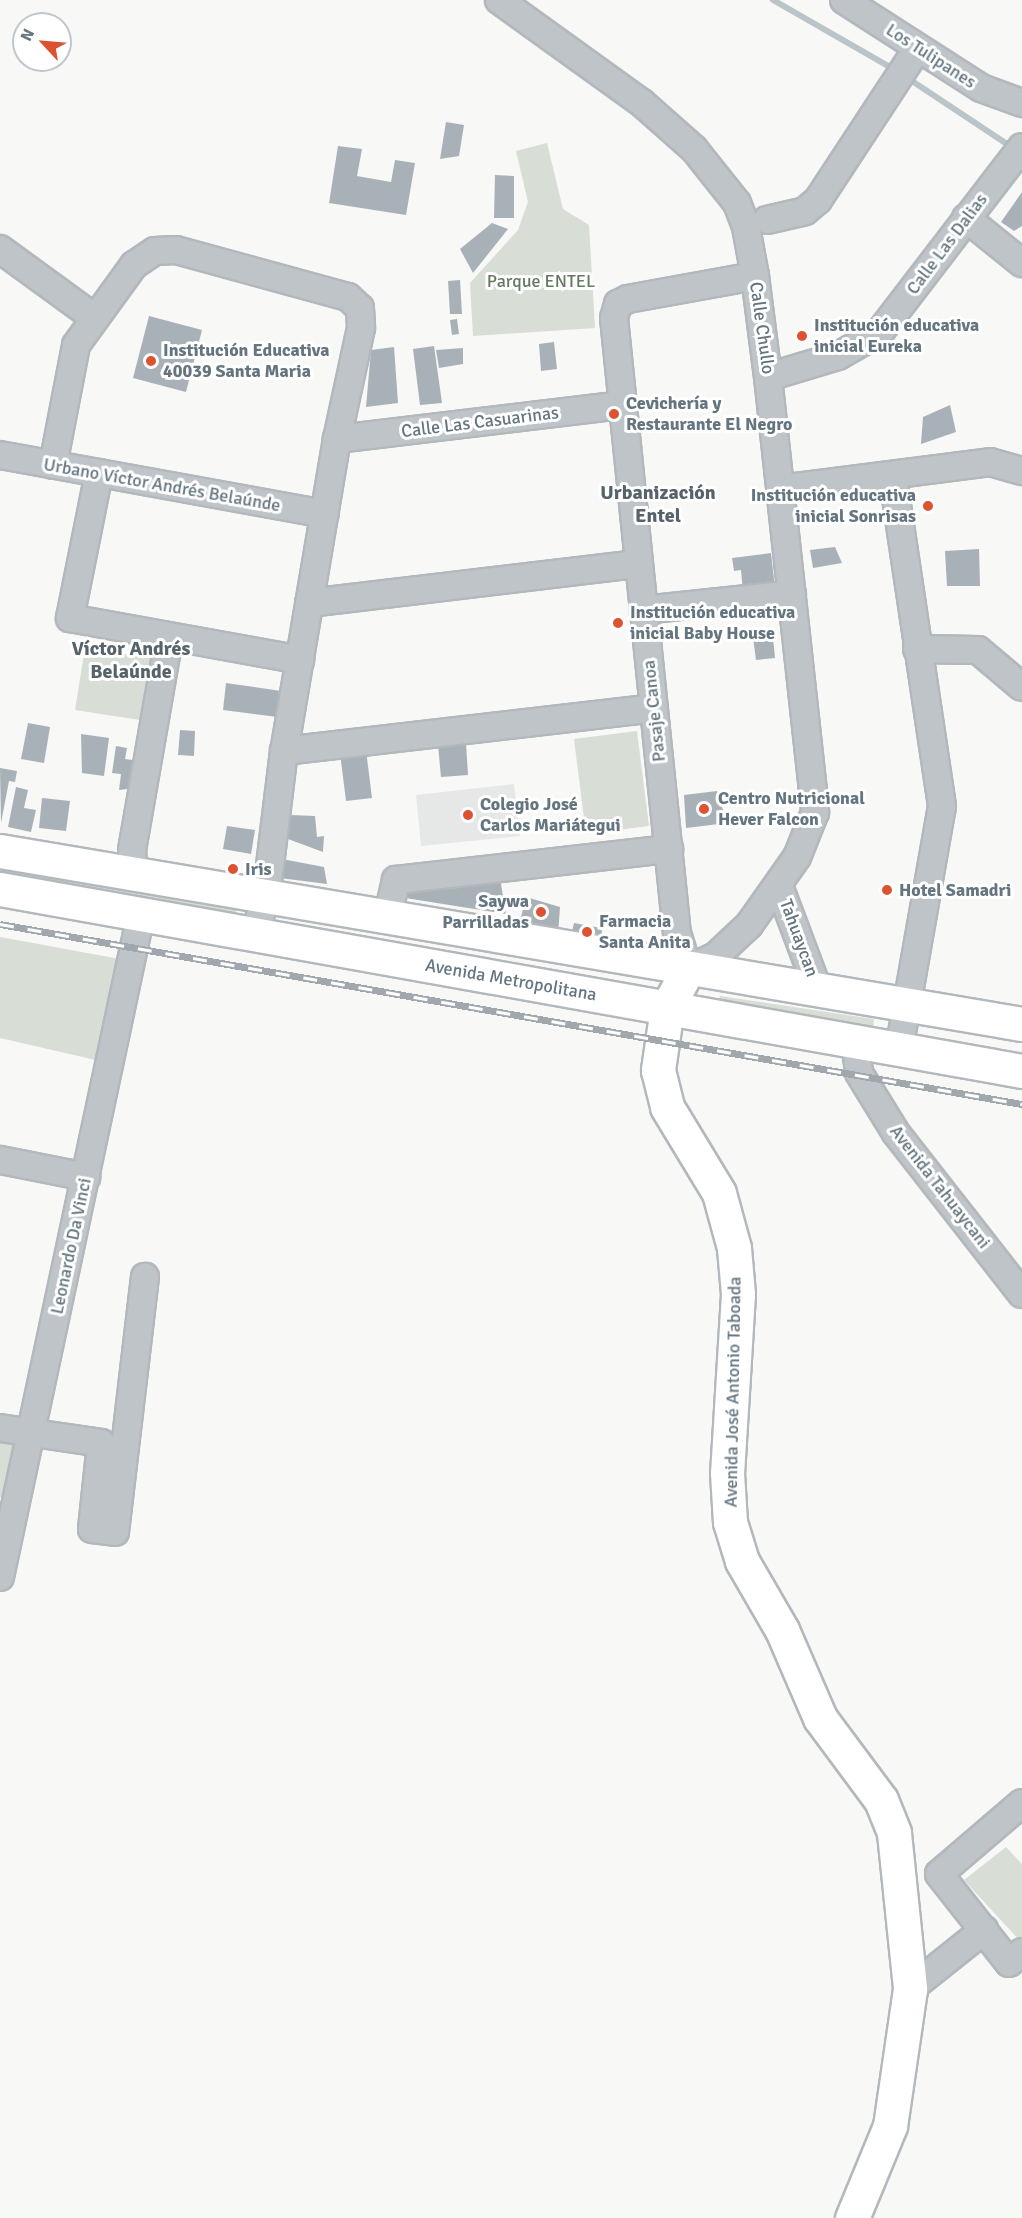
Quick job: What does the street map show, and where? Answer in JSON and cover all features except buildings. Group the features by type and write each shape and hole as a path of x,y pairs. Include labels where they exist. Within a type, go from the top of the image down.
{"main road":[{"path":"0,851 387,919 1022,1024"},
{"name":"Avenida Metropolitana","path":"0,889 1022,1071"},
{"name":"Avenida José Antonio Taboada","path":"688,969 667,1008 658,1070 666,1107 719,1193 734,1248 738,1294 727,1473 730,1522 742,1562 782,1630 820,1718 881,1800 894,1833 910,1989 890,2126 852,2218"}],"street":[{"name":"Calle Chullo","path":"499,0 642,103 694,149 737,203 755,276 815,812 779,886 716,956 688,969"},
{"name":"Los Tulipanes","path":"851,2 907,66 1022,103"},
{"path":"766,220 805,211 818,200 907,66"},
{"name":"Calle Las Dalias","path":"768,377 838,356 880,332 1022,147"},
{"path":"969,214 1022,263"},
{"path":"0,249 92,316"},
{"path":"53,465 76,345 92,316 134,265 155,251 176,250 348,297 360,308 361,327 337,439 284,752 266,898 254,934"},
{"name":"Pasaje Canoa","path":"688,969 677,934 614,318 618,304 755,276"},
{"name":"Calle Las Casuarinas","path":"337,439 623,405"},
{"name":"Urbano Víctor Andrés Belaúnde","path":"0,455 325,514"},
{"path":"780,489 893,478 990,462 1022,471"},
{"path":"99,473 70,618 300,660"},
{"path":"893,478 942,806 899,1049"},
{"path":"309,603 638,564"},
{"path":"643,610 792,594"},
{"path":"133,874 132,850 169,637"},
{"path":"917,649 978,650 1022,687"},
{"path":"284,752 654,708"},
{"path":"387,919 396,880 669,849"},
{"name":"Tahuaycan","path":"779,886 818,990"},
{"name":"Leonardo Da Vinci","path":"0,1577 141,914"},
{"name":"Avenida Tahuaycani","path":"855,1042 859,1073 896,1133 1022,1294"},
{"path":"0,1160 86,1177"},
{"path":"0,1428 101,1443 93,1529 115,1532 145,1277"},
{"path":"1022,1803 939,1874 1009,1963 1022,1952"},
{"path":"910,1989 984,1930"}],"shaded area":[{"name":"Colegio José Carlos Mariátegui","path":"514,784 520,836 421,846 416,795"}],"green space":[{"name":"Parque ENTEL","path":"547,143 563,209 589,225 595,328 473,336 470,283 518,230 528,202 516,151"},
{"path":"85,648 150,658 140,720 75,710"},
{"path":"637,731 649,826 586,834 574,739"},
{"path":"0,862 237,902 235,921 0,876"},
{"path":"0,937 120,959 100,1061 0,1038"},
{"path":"720,996 874,1019 873,1031 715,1010"},
{"path":"0,1438 21,1442 8,1499 0,1497"},
{"path":"1006,1847 1022,1864 1022,1943 964,1880"}],"waterway":[{"path":"773,0 895,70"},
{"path":"906,77 1013,148"}],"railway":[{"path":"0,924 1022,1104"}],"place":[{"name":"Institución educativa inicial Eureka","path":"802,336"},
{"name":"Institución Educativa 40039 Santa Maria","path":"151,361"},
{"name":"Cevichería y Restaurante El Negro","path":"614,414"},
{"name":"Institución educativa inicial Sonrisas","path":"928,506"},
{"name":"Institución educativa inicial Baby House","path":"618,623"},
{"name":"Centro Nutricional Hever Falcon","path":"704,809"},
{"name":"Colegio José Carlos Mariátegui","path":"468,815"},
{"name":"Iris","path":"233,869"},
{"name":"Hotel Samadri","path":"887,890"},
{"name":"Saywa Parrilladas","path":"541,912"},
{"name":"Farmacia Santa Anita","path":"587,932"}],"district":[{"name":"Urbanización Entel","path":"658,504"},
{"name":"Víctor Andrés Belaúnde","path":"131,660"}]}
